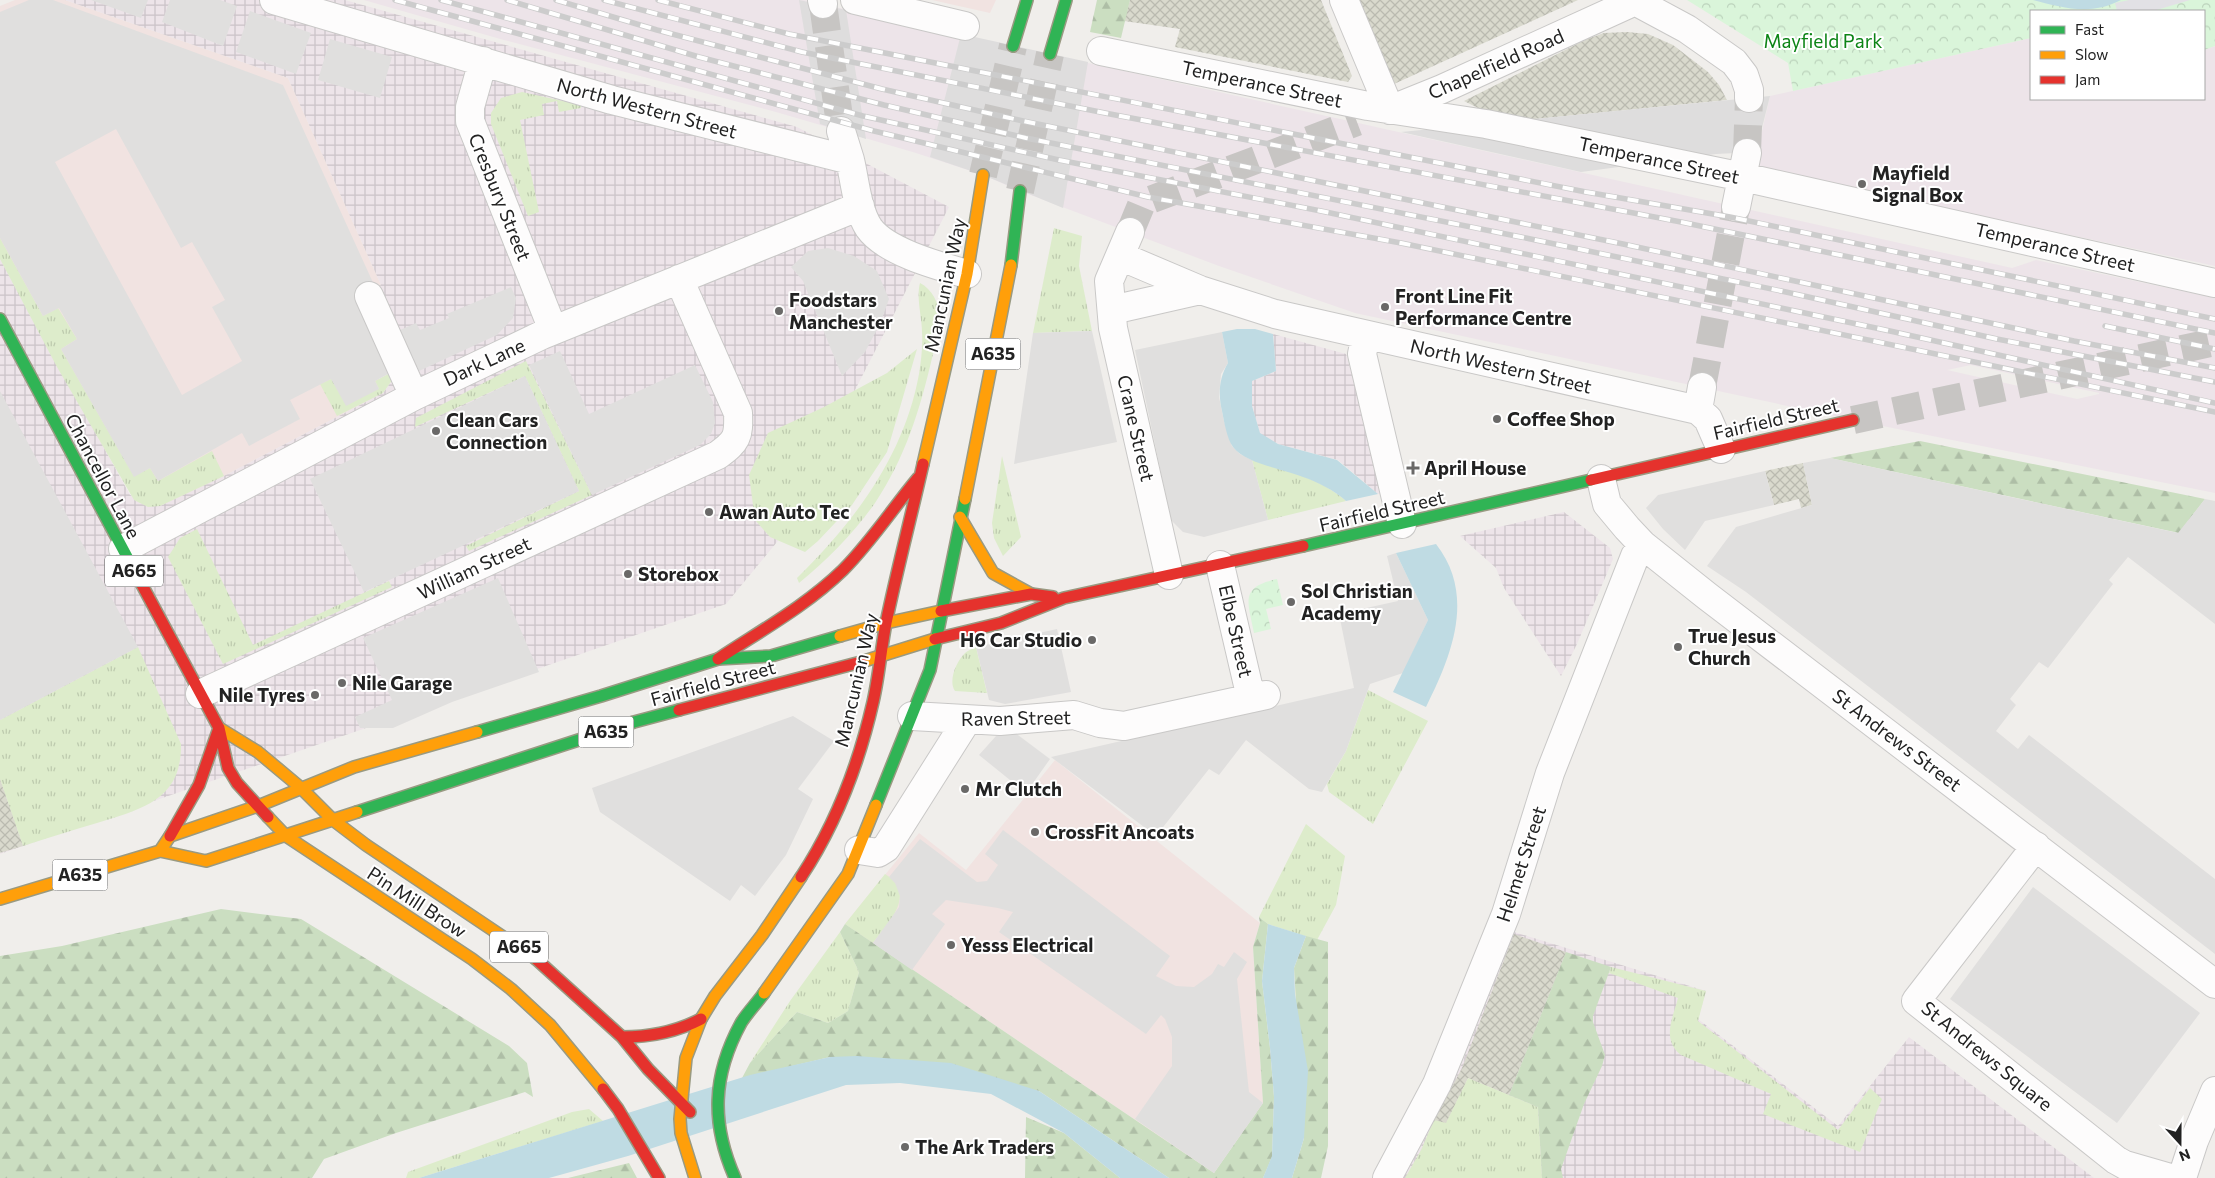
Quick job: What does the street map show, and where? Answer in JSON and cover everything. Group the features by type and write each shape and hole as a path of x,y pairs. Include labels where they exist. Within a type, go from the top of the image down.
{"main road":[{"path":"1013,46 1027,0"},
{"path":"1050,54 1066,0"},
{"name":"Mancunian Way","path":"695,1178 681,1133 686,1058 701,1019 715,996 762,935 815,856 839,809 873,702 886,623 967,274 983,175"},
{"name":"A635","path":"735,1178 715,1136 717,1098 727,1052 742,1022 794,952 848,874 930,670 1009,278 1020,191"},
{"name":"Chancellor Lane","path":"0,319 200,694 220,728 228,768 237,783 258,806"},
{"name":"Fairfield Street","path":"286,836 634,722 1000,623 1064,598 1220,566 1853,420"},
{"name":"Fairfield Street","path":"718,659 751,636 785,618 843,571 922,474"},
{"path":"960,517 993,573 1031,594"},
{"name":"Fairfield Street","path":"258,806 354,768 601,696 718,659 771,656 886,623 1031,594 1064,598"},
{"path":"160,851 199,785 220,728"},
{"name":"Chancellor Lane","path":"220,728 258,752 300,788 333,820"},
{"name":"A635","path":"170,836 258,806"},
{"name":"Pin Mill Brow","path":"258,806 286,836 472,958 511,989 550,1025 592,1074 625,1119 659,1178"},
{"name":"Pin Mill Brow","path":"333,820 370,848 535,958 622,1037 648,1069 682,1102 699,1122"},
{"name":"A635","path":"0,899 160,851 206,861 286,836"},
{"path":"622,1037 652,1037 668,1034 701,1019"}],"street":[{"name":"North Western Street","path":"274,0 612,100 850,160"},
{"path":"855,0 965,26"},
{"path":"1344,0 1390,110"},
{"path":"1633,1 1687,29 1734,62 1744,75 1749,90 1749,98"},
{"name":"Chapelfield Road","path":"1357,122 1442,89 1633,1"},
{"name":"Temperance Street","path":"1101,51 1390,110 1745,165 2215,283"},
{"name":"Cresbury Street","path":"483,61 470,107 470,121 553,330"},
{"path":"841,131 850,160 860,206 868,228 880,239 936,265 967,274"},
{"path":"1736,206 1745,165"},
{"name":"Dark Lane","path":"123,549 414,396 553,330 860,206"},
{"name":"North Western Street","path":"1109,280 1125,244 1200,290 1275,314 1366,335 1700,398 1721,449"},
{"name":"William Street","path":"200,694 718,455 733,444 739,432 738,413 679,279"},
{"name":"Crane Street","path":"1109,280 1113,328 1169,575"},
{"path":"1112,310 1200,290"},
{"path":"369,296 414,396"},
{"path":"1366,335 1362,354 1402,524"},
{"name":"St Andrews Street","path":"1601,479 1607,504 1643,545 2215,984"},
{"name":"Helmet Street","path":"1386,1178 1437,1084 1506,914 1550,773 1635,556 1643,545"},
{"name":"Elbe Street","path":"1220,566 1258,696"},
{"name":"Raven Street","path":"912,716 1000,721 1074,715 1100,723 1124,726 1258,696"},
{"path":"859,850 878,853 886,848 967,720"},
{"name":"St Andrews Square","path":"2036,846 1916,1002 2120,1162 2170,1178"},
{"path":"2182,1178 2194,1141 2215,1091"}],"shaded area":[{"path":"15,0 65,0 288,78 381,285 354,297 383,393 224,476 166,504 153,507 35,324 0,259 0,6"},
{"path":"29,0 53,0 283,85 375,287 354,297 390,373 375,381 379,389 346,406 331,379 290,400 300,419 249,446 242,433 158,481 150,468 134,477 61,349 77,339 59,308 43,316 0,238 0,12","holes":["116,129 181,248 192,242 225,300 212,307 242,361 182,395 55,162"]},
{"path":"65,0 345,0 797,127 949,207 777,542 726,604 0,854 0,259 130,495 160,506 224,476 383,393 393,379 354,297 381,285 288,78"},
{"path":"91,0 148,0 141,18"},
{"path":"170,0 220,0 237,6 223,46 162,22"},
{"path":"364,0 804,0 2012,268 2036,260 2215,298 2215,493 1853,420 1355,313 1219,266 1020,191 983,175 916,153 776,112 504,40","holes":["1971,365 2099,393 2077,399 1947,370"]},
{"path":"932,0 996,0 990,13"},
{"path":"1130,0 1321,0 1352,76 1348,82 1175,47 1180,29 1124,21"},
{"path":"1357,0 1578,0 1394,84"},
{"path":"2129,0 2190,0 2156,10 2117,10 2115,3"},
{"path":"250,11 311,33 296,74 236,52"},
{"path":"1627,32 1648,34 1673,45 1708,72 1719,85 1727,100 1525,120 1482,110 1464,101 1587,39 1604,33"},
{"path":"2030,38 2030,100 2205,100 2205,50 2215,46 2215,266 1759,167 1755,162 1770,96"},
{"path":"330,39 392,57 380,98 318,80"},
{"path":"828,248 854,256 877,271 889,299 880,324 865,352 842,376 803,281 791,267 808,251"},
{"path":"511,287 516,298 513,318 497,335 419,371 400,330 416,323 420,330 449,318 447,314"},
{"path":"1092,331 1117,442 1014,464 1033,333"},
{"path":"1222,332 1228,363 1221,374 1219,397 1224,421 1232,446 1240,454 1252,460 1268,520 1204,537 1183,532 1171,520 1135,350"},
{"path":"1273,334 1346,354 1387,492 1378,494 1338,460 1278,444 1260,434 1252,406 1252,381 1276,371"},
{"path":"560,351 589,414 695,365 713,402 715,423 711,434 700,445 592,495 529,365"},
{"path":"525,376 579,491 364,592 310,479"},
{"path":"0,391 138,647 0,720"},
{"path":"1830,458 2178,533 2205,499 2215,501 2215,624 2128,557 2109,580 2113,584 2048,668 2039,662 2010,699 2016,705 1996,731 2018,749 2029,735 2215,879 2215,954 1746,592 1707,566 1736,527 1812,505 1803,463"},
{"path":"1803,463 1812,505 1801,508 1799,499 1774,505 1765,471"},
{"path":"1765,471 1774,505 1705,521 1685,550 1663,529 1646,508 1658,495"},
{"path":"1564,512 1610,548 1613,559 1577,644 1561,676 1504,588 1496,568 1460,536"},
{"path":"1396,553 1428,620 1403,673 1370,684 1346,751 1322,792 1309,789 1246,740 1219,775 1209,769 1156,836 1051,757 1354,688 1339,614 1398,601 1387,556"},
{"path":"498,578 539,672 452,702 393,728 360,728 355,717 392,700 363,638"},
{"path":"1057,629 1071,692 1005,704 989,700 976,647"},
{"path":"793,716 834,741 798,789 813,799 786,855 755,896 741,885 730,901 600,812 592,788"},
{"path":"1014,732 1050,759 1026,793 979,755 996,736"},
{"path":"1055,760 1260,923 1253,947 1263,1103 1214,1173 845,924 919,833 966,870"},
{"path":"0,779 23,846 0,853"},
{"path":"1003,830 1170,956 1156,976 1176,986 1194,987 1212,974 1218,964 1224,967 1234,952 1247,962 1237,979 1249,1092 1263,1103 1214,1173 1135,1119 1172,1066 1172,1037 1165,1019 1161,1015 1146,1034 999,932 1013,912 946,900 932,914 945,924 912,970 873,943 899,907 900,896 895,883 889,877 920,839 977,882 987,881 998,865 985,854"},
{"path":"2033,887 2200,1013 2117,1123 1950,999"},
{"path":"1514,932 1706,991 1698,1019 1838,1126 1909,1037 2094,1178 1401,1178 1419,1150 1460,1068"},
{"path":"1514,934 1566,952 1509,1095 1468,1078 1446,1124 1434,1120 1462,1068"}],"green space":[{"path":"1097,0 1130,0 1121,38 1090,32"},
{"name":"Mayfield Park","path":"1687,0 2215,0 2215,46 2205,50 2205,10 2030,10 2030,38 1793,91 1788,63"},
{"path":"522,92 581,105 581,108 559,112 557,101 542,104 544,115 520,120 539,212 528,216 491,124 491,113 501,98"},
{"path":"1054,228 1082,236 1079,266 1092,331 1033,333"},
{"path":"0,238 43,316 58,308 77,339 61,349 134,476 150,468 158,481 212,451 224,476 160,506 148,507 134,500 57,367 0,259"},
{"path":"920,283 928,289 936,302 940,317 940,327 917,415 903,451 886,486 867,514 840,545 799,583 797,578 838,534 857,510 889,460 902,432 912,404 921,359"},
{"path":"917,349 887,452 852,505 805,552 770,537 755,520 749,475 768,433 824,407 887,373"},
{"path":"526,361 592,495 469,551 466,546 579,491 525,376 415,427 416,418"},
{"path":"390,373 393,379 383,393 337,416 320,384 331,379 379,389 375,381"},
{"path":"1920,441 2205,499 2179,533 1830,458"},
{"path":"1002,456 1021,537 1003,556 994,538 992,523"},
{"path":"1252,460 1289,471 1325,486 1346,501 1268,520"},
{"path":"197,529 253,645 389,581 392,587 223,664 168,557 180,538"},
{"path":"1277,579 1283,605 1266,609 1271,629 1254,633 1249,604 1251,591 1265,582"},
{"path":"138,647 181,744 180,763 175,778 167,790 144,807 23,846 0,779 0,720"},
{"path":"976,647 987,693 955,691 952,682 956,666 965,653"},
{"path":"1368,690 1428,721 1373,824 1329,792 1327,784 1346,751"},
{"path":"1306,824 1345,856 1336,905 1317,940 1268,924 1259,917"},
{"path":"885,874 895,882 899,890 900,899 892,918 873,943 845,924"},
{"path":"221,909 301,919 509,1046 527,1063 533,1097 525,1092 396,1133 324,1159 312,1178 0,1178 0,956 62,946"},
{"path":"1259,917 1268,924 1262,981 1274,1097 1272,1157 1263,1178 1169,1178 1039,1091 830,1057 742,1078 750,1063 797,1012 828,1023 848,1011 859,972 840,932 845,924 1214,1173 1263,1103 1253,947 1260,923"},
{"path":"840,932 859,972 848,1011 828,1023 797,1012 750,1063 790,1001"},
{"path":"1306,936 1328,942 1328,1146 1321,1178 1292,1178 1304,1138 1294,968"},
{"path":"1566,952 1611,967 1593,1016 1593,1022 1605,1055 1602,1066 1584,1104 1561,1169 1563,1178 1542,1178 1538,1107 1509,1095"},
{"path":"1611,967 1706,991 1698,1021 1838,1130 1870,1088 1882,1099 1860,1152 1763,1114 1771,1094 1681,1055 1671,1042 1670,1035 1671,1021 1678,998 1609,973"},
{"path":"1468,1078 1538,1107 1542,1178 1405,1178 1421,1150 1434,1120 1446,1123"},
{"path":"589,1109 603,1121 419,1178 406,1178 408,1172 572,1112"},
{"path":"1026,1117 1064,1133 1120,1178 1025,1178"},
{"path":"629,1163 637,1178 568,1178"}],"water":[{"path":"2033,0 2121,0 2099,8 2077,9"},
{"path":"1237,329 1255,329 1273,334 1276,371 1252,381 1252,406 1260,433 1278,444 1337,460 1378,494 1346,501 1320,484 1256,462 1239,453 1233,447 1226,430 1221,405 1221,380 1228,363 1222,332"},
{"path":"1436,544 1448,564 1455,584 1457,604 1456,625 1444,667 1426,707 1393,692 1428,620 1396,553"},
{"path":"1268,924 1306,936 1294,968 1295,994 1308,1071 1304,1138 1292,1178 1263,1178 1272,1156 1274,1097 1262,981"},
{"path":"857,1056 951,1063 1039,1091 1169,1178 1120,1178 1064,1133 991,1094 900,1083 846,1085 628,1156 549,1178 419,1178 750,1075 830,1057"}],"pier":[{"path":"799,0 846,10 866,139 820,124"},
{"path":"961,34 1088,62 1063,208 983,175 930,157"},
{"path":"1770,96 1756,152 1716,154 1581,172 1401,132"}],"tunnel":[{"path":"823,4 841,131"},
{"path":"983,175 1013,46"},
{"path":"1020,191 1050,54"},
{"path":"1747,153 1749,98"},
{"path":"1130,232 1142,203 1357,122"},
{"path":"1702,387 1736,207"},
{"path":"1853,420 2215,342"}],"railway":[{"path":"395,0 874,131 1148,197 1401,243 2215,412"},
{"path":"441,0 863,116 1059,160 1321,211 1890,331 2215,403"},
{"path":"507,0 699,57 884,105 1026,138 1521,237 1786,292 1997,339 2215,382"},
{"path":"556,0 657,30 882,89 1023,121 1623,244 2074,341 2215,368"},
{"path":"604,0 802,52 1110,114 1681,222 2215,333"},
{"path":"658,0 789,34 1586,192 1730,217 2215,319"},
{"path":"2105,326 2215,349"}],"traffic: fast":[{"path":"1013,46 1027,0"},
{"path":"1050,54 1066,0"},
{"path":"1011,265 1020,191"},
{"path":"0,319 141,583"},
{"path":"1303,546 1591,480"},
{"path":"876,805 930,670 965,499"},
{"path":"477,732 718,659 771,656 840,636"},
{"path":"357,812 634,722 679,710"},
{"path":"735,1178 727,1158 719,1119 720,1081 731,1043 741,1023 764,993"}],"traffic: slow":[{"path":"923,464 967,274 983,175"},
{"path":"965,499 1011,265"},
{"path":"960,517 993,573 1031,594"},
{"path":"840,636 886,623 941,611"},
{"path":"861,662 935,639"},
{"path":"219,728 258,752 301,788 333,820 366,845 536,959"},
{"path":"160,851 170,836 258,806 354,767 477,732"},
{"path":"764,993 848,874 876,805"},
{"path":"0,899 160,851 206,861 357,812"},
{"path":"268,817 286,836 472,959 511,989 550,1025 603,1089"},
{"path":"695,1178 681,1133 680,1119 686,1058 701,1019 715,996 762,935 801,877"}],"traffic: jam":[{"path":"1591,480 1853,420"},
{"path":"801,877 825,836 845,792 861,748 873,702 886,623 923,464"},
{"path":"718,659 798,607 829,583 863,548 918,478"},
{"path":"935,639 1001,623 1064,598 1303,546"},
{"path":"141,583 219,728 228,768 237,783 268,817"},
{"path":"941,611 1031,594 1053,597"},
{"path":"679,710 861,662"},
{"path":"170,836 199,785 219,728"},
{"path":"536,959 622,1037 648,1069 690,1112"},
{"path":"622,1037 663,1033 701,1019"},
{"path":"603,1089 618,1109 659,1178"}],"place":[{"name":"Mayfield Signal Box","path":"1862,184"},
{"name":"Front Line Fit Performance Centre","path":"1385,307"},
{"name":"Foodstars Manchester","path":"779,311"},
{"name":"Coffee Shop","path":"1497,419"},
{"name":"Clean Cars Connection","path":"436,431"},
{"name":"April House","path":"1413,468"},
{"name":"Awan Auto Tec","path":"709,512"},
{"name":"Storebox","path":"628,574"},
{"name":"Sol Christian Academy","path":"1291,602"},
{"name":"H6 Car Studio","path":"1092,640"},
{"name":"True Jesus Church","path":"1678,647"},
{"name":"Nile Garage","path":"342,683"},
{"name":"Nile Tyres","path":"315,695"},
{"name":"Mr Clutch","path":"965,789"},
{"name":"CrossFit Ancoats","path":"1035,832"},
{"name":"Yesss Electrical","path":"951,945"},
{"name":"The Ark Traders","path":"905,1147"}]}
